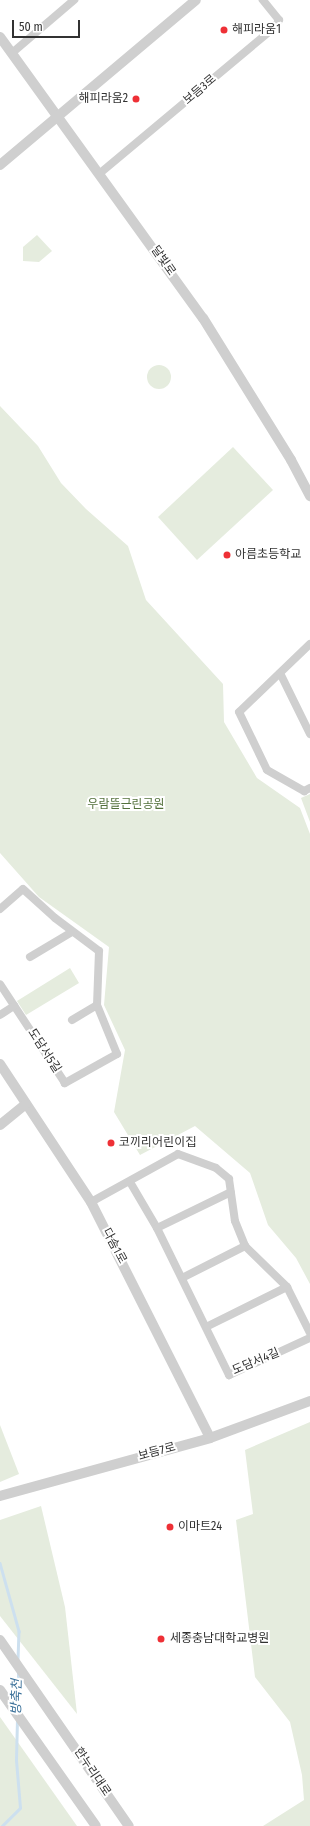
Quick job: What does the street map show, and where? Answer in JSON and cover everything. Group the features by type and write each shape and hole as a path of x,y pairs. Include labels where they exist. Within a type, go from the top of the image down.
{"street":[{"path":"12,53 74,0"},
{"path":"0,165 196,0"},
{"name":"보듬3로","path":"99,174 275,27 279,20 263,0"},
{"name":"달빛로","path":"0,37 203,318 291,460 310,496"},
{"path":"310,644 240,712 267,770 304,791 310,788"},
{"path":"280,673 310,734"},
{"name":"도담서5길","path":"0,909 24,889 72,932 99,951 97,1005 117,1054 65,1083 0,984"},
{"path":"30,957 72,932"},
{"path":"72,1020 97,1005"},
{"path":"0,1015 14,1006"},
{"name":"다솜1로","path":"0,1064 91,1202 210,1438"},
{"path":"0,1125 26,1104"},
{"path":"91,1202 130,1182 178,1154 216,1168 228,1179 235,1221 245,1246 287,1287 310,1333"},
{"name":"도담서4길","path":"130,1182 157,1228 229,1375 310,1338"},
{"path":"157,1228 231,1192"},
{"path":"182,1278 245,1246"},
{"path":"206,1327 287,1287"},
{"name":"보듬7로","path":"1,1495 210,1438 310,1401"},
{"name":"한누리대로","path":"0,1640 129,1826"},
{"path":"0,1690 96,1826"}],"green space":[{"path":"37,235 52,251 39,262 23,261 23,247"},
{"path":"154,365 164,365 171,372 171,382 164,389 154,389 147,382 147,372"},
{"name":"우람뜰근린공원","path":"0,406 38,446 61,483 86,509 128,546 146,600 223,684 224,722 257,778 300,808 310,834 310,1284 296,1258 268,1225 250,1173 195,1126 140,1155 114,1112 125,1050 104,1005 109,947 39,897 0,853"},
{"path":"233,447 273,490 197,560 158,517"},
{"path":"310,794 310,822 301,798"},
{"path":"70,968 79,983 26,1015 17,1001"},
{"path":"310,1422 310,1826 263,1826 304,1800 302,1775 290,1722 255,1677 236,1520 253,1514 245,1450"},
{"path":"0,1425 19,1474 0,1482"},
{"path":"41,1506 65,1607 77,1714 0,1616 0,1520"},
{"path":"0,1717 77,1826 0,1826"}],"waterway":[{"name":"방축천","path":"0,1563 19,1631 18,1661"},
{"name":"방축천","path":"18,1672 18,1709"},
{"name":"방축천","path":"2,1826 20,1808 16,1760 17,1720"}],"place":[{"name":"해피라움1","path":"224,30"},
{"name":"해피라움2","path":"136,99"},
{"name":"아름초등학교","path":"227,555"},
{"name":"코끼리어린이집","path":"111,1143"},
{"name":"이마트24","path":"170,1527"},
{"name":"세종충남대학교병원","path":"161,1639"}]}
